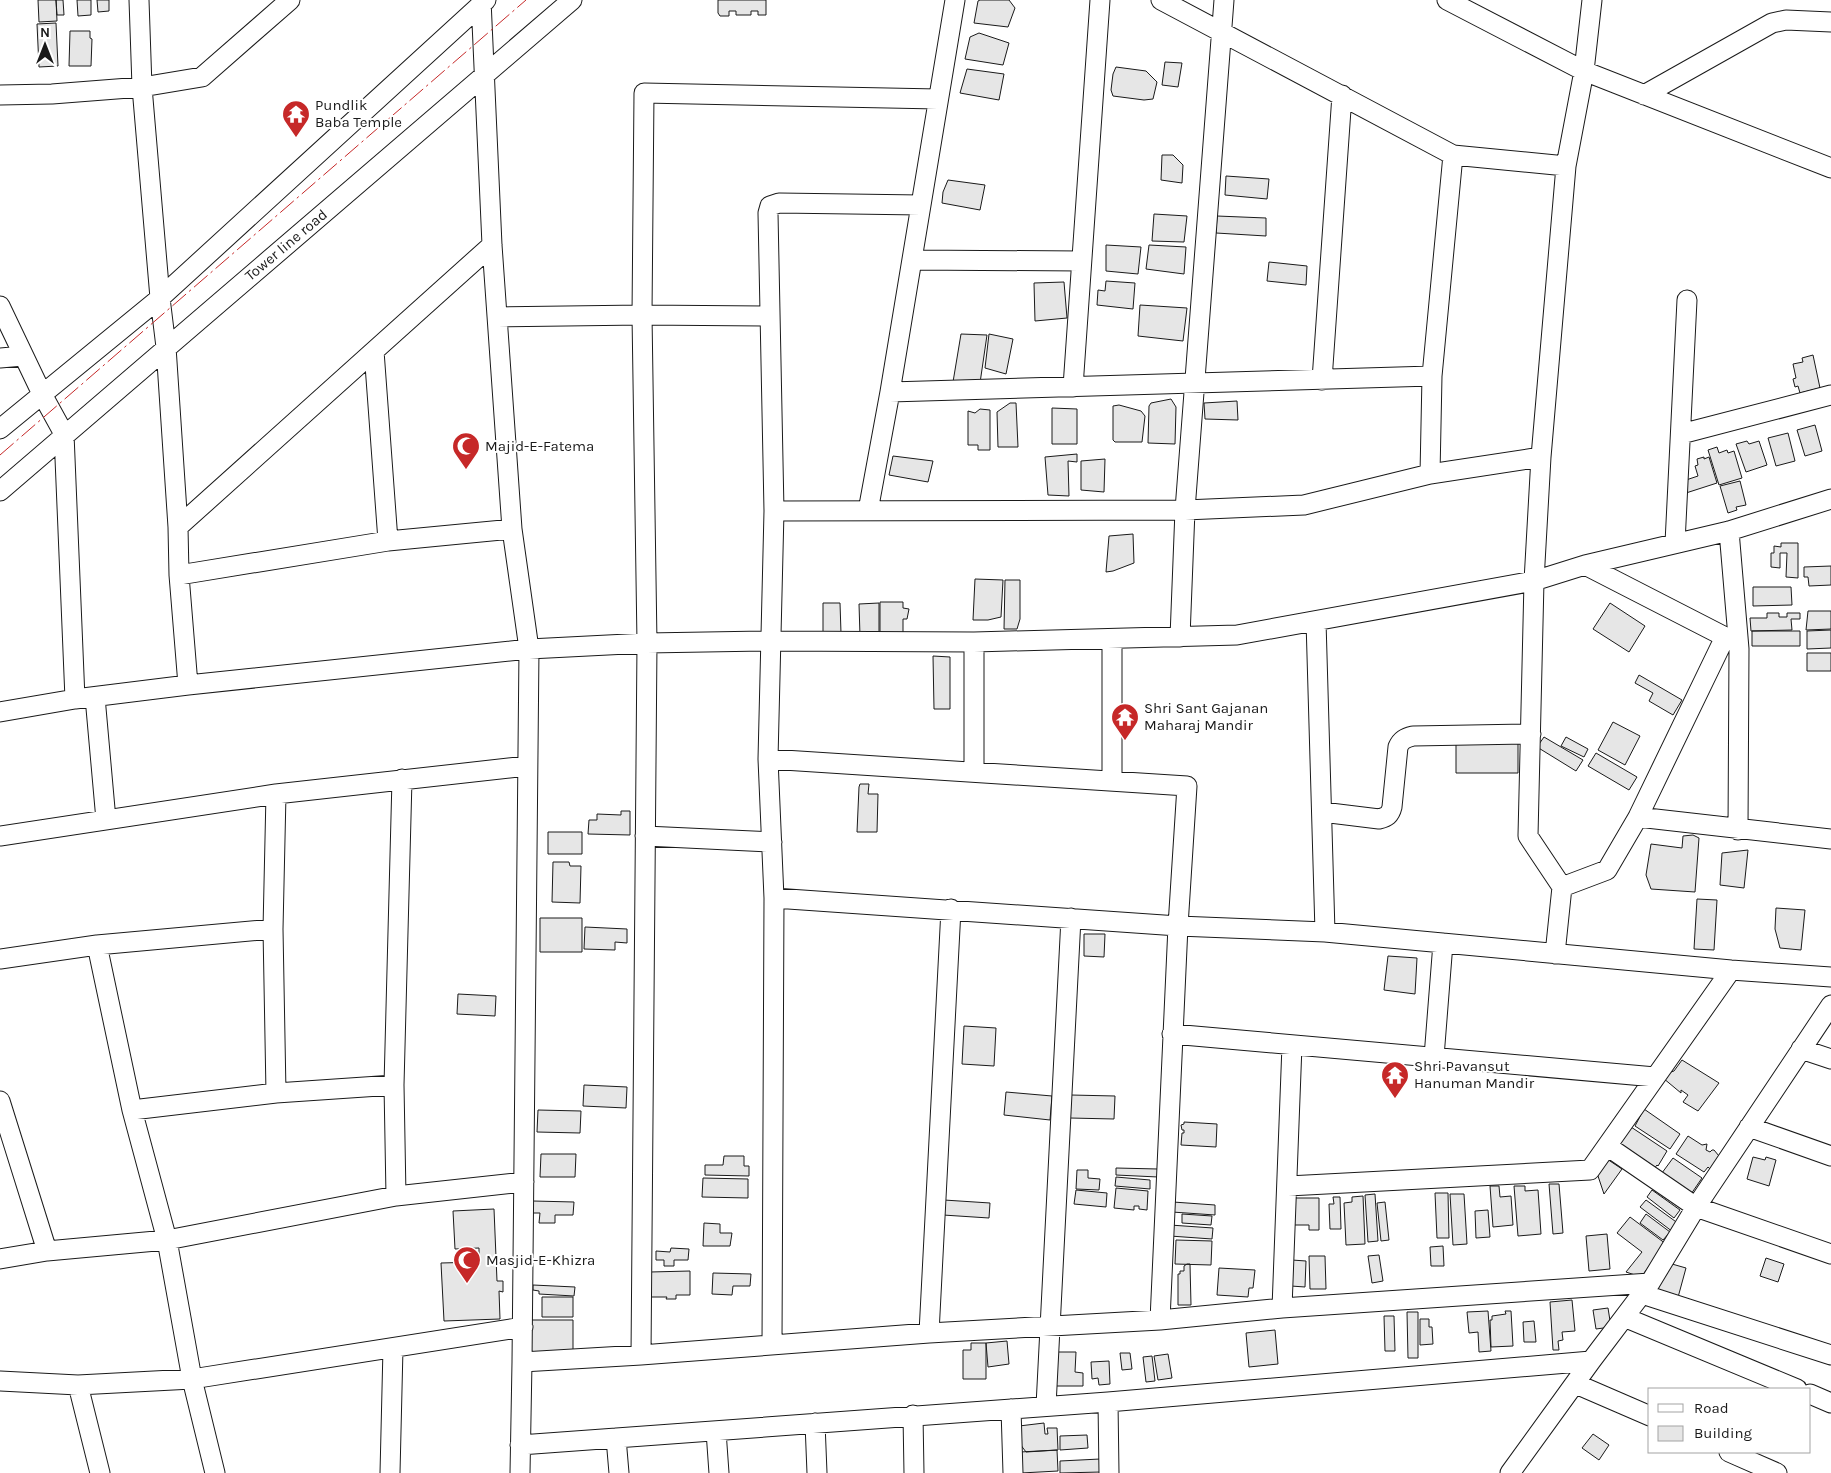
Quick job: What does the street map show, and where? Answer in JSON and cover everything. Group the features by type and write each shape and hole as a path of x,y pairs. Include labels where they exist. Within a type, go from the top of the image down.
{"street":[{"path":"139,0 142,87 166,347 178,527 179,575 188,685"},
{"path":"0,95 52,94 142,87 202,77 290,0"},
{"name":"Tower line road","path":"0,491 64,434 572,0"},
{"path":"868,510 890,392 955,0"},
{"path":"1073,387 1100,0"},
{"path":"1161,0 1453,155 1566,166"},
{"path":"1180,637 1185,510 1220,32 1224,0"},
{"path":"1555,954 1562,887 1528,836 1534,580 1541,457 1566,166 1584,72 1592,0"},
{"path":"483,1 492,245 512,528 529,649 520,1473"},
{"path":"0,429 160,298 483,1"},
{"path":"1451,1 1584,72 1831,168"},
{"path":"1644,95 1772,23 1786,20 1831,22"},
{"path":"640,1355 647,643 642,315 644,93 938,100"},
{"path":"1322,380 1342,96"},
{"path":"1430,474 1432,376 1453,155"},
{"path":"772,1344 774,898 768,758 774,511 768,213 770,206 779,203 921,205"},
{"path":"178,527 492,245"},
{"path":"912,260 1082,261"},
{"path":"1675,543 1687,300"},
{"path":"0,306 23,356 64,434 75,699"},
{"path":"498,317 770,316"},
{"path":"374,350 388,541"},
{"path":"0,358 23,356"},
{"path":"890,392 1432,376"},
{"path":"1681,434 1831,396"},
{"path":"774,511 1185,510 1304,505 1430,474 1541,457"},
{"path":"0,712 75,699 188,685 529,649 647,643 770,641 974,642 1237,635 1534,580 1585,565 1729,531 1831,499"},
{"path":"179,575 388,541 512,528"},
{"path":"1729,531 1738,830"},
{"path":"1585,565 1732,640"},
{"path":"1316,621 1325,932"},
{"path":"1112,638 1112,780"},
{"path":"1562,887 1607,870 1638,817 1732,640"},
{"path":"974,642 974,771"},
{"path":"95,697 106,820"},
{"path":"1322,812 1378,819 1387,816 1392,807 1398,747 1400,742 1406,737 1531,734"},
{"path":"768,758 1187,786 1172,1034 1160,1320"},
{"path":"0,836 276,794 527,766"},
{"path":"396,1196 394,1085 402,779"},
{"path":"276,794 273,929 276,1093"},
{"path":"1638,817 1738,830 1831,839"},
{"path":"645,836 772,842"},
{"path":"774,898 1178,926 1325,932 1731,970 1831,977"},
{"path":"929,1333 951,909"},
{"path":"1046,1406 1071,918"},
{"path":"0,959 97,945 273,929"},
{"path":"1434,1057 1443,943"},
{"path":"97,945 132,1110 167,1240 192,1379 214,1473"},
{"path":"1288,1186 1590,1170 1731,970"},
{"path":"1510,1473 1576,1384 1590,1361 1646,1289 1696,1207 1831,1005"},
{"path":"1172,1034 1655,1077"},
{"path":"1282,1308 1292,1045"},
{"path":"1801,1049 1831,1059"},
{"path":"132,1110 276,1093 394,1085"},
{"path":"0,1101 47,1251"},
{"path":"1749,1127 1831,1156"},
{"path":"1607,1146 1696,1207 1831,1254"},
{"path":"0,1259 47,1251 167,1240 396,1196 524,1182"},
{"path":"522,1362 1049,1325 1160,1320 1282,1308 1646,1289 1831,1355"},
{"path":"1624,1317 1796,1388"},
{"path":"0,1381 78,1385 192,1379 523,1327"},
{"path":"390,1473 393,1348"},
{"path":"520,1445 1108,1402 1590,1361"},
{"path":"1576,1384 1648,1415"},
{"path":"78,1385 100,1473"},
{"path":"1811,1394 1831,1403"},
{"path":"1108,1402 1109,1473"},
{"path":"1011,1409 1013,1473"},
{"path":"913,1415 914,1473"},
{"path":"815,1423 817,1473"},
{"path":"716,1431 719,1473"},
{"path":"616,1438 619,1473"},
{"path":"1731,1453 1777,1473"}],"building":[{"path":"38,0 56,0 57,21 39,22"},
{"path":"56,0 63,0 64,15 57,15"},
{"path":"77,0 91,0 91,15 78,16"},
{"path":"97,0 109,0 109,11 98,12"},
{"path":"718,0 766,0 766,15 758,15 758,11 751,11 751,15 736,15 736,11 729,11 729,16 720,16 718,13"},
{"path":"1009,0 1015,8 1008,27 974,23 978,1"},
{"path":"56,23 58,66 39,67 37,24"},
{"path":"70,31 90,31 90,38 92,39 91,66 69,66"},
{"path":"979,33 1009,43 1003,65 965,59 970,37"},
{"path":"1165,62 1182,63 1178,87 1162,85"},
{"path":"1116,67 1146,71 1157,82 1153,99 1144,100 1113,96 1111,90"},
{"path":"967,69 1004,74 999,100 960,93"},
{"path":"1162,155 1173,155 1183,165 1182,183 1161,180"},
{"path":"1226,176 1269,179 1267,199 1225,195"},
{"path":"948,180 985,185 980,210 942,203 943,192"},
{"path":"1154,214 1187,216 1184,242 1152,241"},
{"path":"1217,216 1266,218 1266,236 1216,233"},
{"path":"1106,245 1141,247 1138,274 1106,271"},
{"path":"1149,245 1186,247 1184,274 1146,269"},
{"path":"1269,262 1307,266 1306,285 1267,281"},
{"path":"1106,281 1135,283 1133,309 1097,305 1098,290 1105,291"},
{"path":"1064,282 1067,318 1035,321 1034,283"},
{"path":"1140,305 1187,308 1183,341 1138,336"},
{"path":"961,334 987,335 980,383 953,382"},
{"path":"989,334 1013,339 1006,374 985,368"},
{"path":"1813,355 1820,388 1800,393 1798,386 1795,387 1793,379 1796,378 1793,364 1803,362 1802,358"},
{"path":"1171,399 1176,407 1175,444 1148,443 1149,406 1151,403"},
{"path":"1237,401 1238,420 1205,419 1204,403"},
{"path":"1010,403 1016,403 1018,447 998,447 997,412"},
{"path":"1119,405 1141,411 1145,416 1142,442 1115,442 1113,440 1113,406"},
{"path":"1052,408 1077,409 1077,444 1052,444"},
{"path":"980,409 990,410 990,450 978,450 978,445 968,445 968,411 975,413"},
{"path":"1815,425 1822,451 1805,456 1797,430"},
{"path":"1788,433 1795,461 1776,466 1768,438"},
{"path":"1747,441 1749,444 1759,441 1767,465 1746,472 1736,444"},
{"path":"1717,447 1719,453 1727,450 1728,453 1734,451 1742,478 1719,485 1708,450"},
{"path":"1077,454 1077,462 1068,461 1069,496 1048,495 1045,457"},
{"path":"893,456 933,461 928,482 889,475"},
{"path":"1704,457 1704,459 1709,457 1717,483 1686,493 1686,480 1698,476 1695,466 1698,465 1697,459"},
{"path":"1105,459 1104,492 1081,490 1081,461"},
{"path":"1740,481 1746,505 1736,507 1737,510 1728,513 1720,486"},
{"path":"1133,534 1134,563 1106,572 1109,536"},
{"path":"1781,543 1798,543 1798,578 1786,577 1787,553 1780,553 1780,568 1771,567 1771,553 1774,553 1774,546 1781,547"},
{"path":"1831,566 1831,585 1809,586 1808,577 1804,577 1804,567"},
{"path":"975,579 1003,580 1001,617 988,620 973,620"},
{"path":"1005,580 1020,580 1020,619 1017,629 1004,629"},
{"path":"1753,587 1791,587 1792,605 1753,606"},
{"path":"880,602 903,602 903,608 909,609 907,619 903,619 903,635 880,636"},
{"path":"823,603 840,603 841,633 823,633"},
{"path":"879,603 879,636 860,636 859,604"},
{"path":"1610,603 1645,626 1629,652 1593,629"},
{"path":"1808,611 1831,611 1831,629 1806,630"},
{"path":"1767,613 1779,613 1779,617 1787,617 1787,613 1800,613 1800,619 1791,619 1792,630 1751,631 1750,618 1767,618"},
{"path":"1831,630 1831,648 1807,649 1807,631"},
{"path":"1752,631 1800,631 1800,646 1752,646"},
{"path":"1807,653 1831,653 1831,671 1807,671"},
{"path":"933,656 950,657 950,709 934,709"},
{"path":"1639,675 1682,700 1673,715 1649,701 1653,693 1635,683"},
{"path":"1613,722 1640,736 1625,765 1598,750"},
{"path":"1544,737 1583,760 1576,771 1537,747"},
{"path":"1566,737 1588,749 1584,757 1561,746"},
{"path":"1518,743 1518,773 1456,773 1456,744"},
{"path":"1596,753 1637,777 1629,790 1588,766"},
{"path":"860,784 869,784 868,794 878,794 877,832 857,832"},
{"path":"621,811 630,811 630,835 588,834 589,820 597,820 597,814 621,815"},
{"path":"548,832 582,832 582,854 548,854"},
{"path":"1693,835 1699,838 1695,892 1651,889 1646,875 1651,844 1682,848 1683,836"},
{"path":"1748,850 1744,888 1720,885 1722,853"},
{"path":"553,862 569,862 570,866 581,866 580,903 552,902"},
{"path":"1697,899 1717,900 1714,950 1694,949"},
{"path":"1776,908 1805,910 1801,950 1780,948 1775,929"},
{"path":"540,918 582,918 582,952 540,952"},
{"path":"585,927 627,929 627,943 615,942 615,950 584,949"},
{"path":"1084,934 1105,934 1104,957 1084,956"},
{"path":"1388,956 1417,958 1415,994 1384,990"},
{"path":"458,994 496,996 495,1016 457,1014"},
{"path":"964,1026 996,1028 994,1066 962,1064"},
{"path":"1682,1060 1719,1083 1698,1111 1683,1102 1688,1095 1681,1090 1681,1093 1663,1078 1668,1073 1674,1071"},
{"path":"584,1085 627,1087 626,1108 583,1106"},
{"path":"1006,1092 1052,1096 1050,1120 1004,1115"},
{"path":"1071,1095 1115,1096 1114,1119 1070,1118"},
{"path":"1644,1109 1680,1134 1670,1149 1635,1126"},
{"path":"538,1110 581,1111 580,1133 537,1132"},
{"path":"1184,1122 1217,1124 1216,1147 1181,1145 1184,1130 1182,1130 1181,1125"},
{"path":"1631,1127 1667,1151 1658,1166 1653,1170 1618,1147"},
{"path":"1688,1136 1702,1145 1707,1144 1706,1150 1710,1152 1714,1150 1719,1156 1710,1169 1708,1167 1704,1172 1676,1154"},
{"path":"541,1154 576,1154 575,1177 540,1177"},
{"path":"724,1156 744,1156 744,1166 749,1166 749,1176 705,1175 705,1165 723,1165"},
{"path":"1753,1157 1765,1160 1766,1157 1776,1160 1769,1186 1747,1179"},
{"path":"1673,1158 1702,1178 1689,1197 1659,1177"},
{"path":"1607,1159 1622,1169 1604,1194 1597,1173"},
{"path":"1116,1168 1158,1169 1158,1177 1116,1175"},
{"path":"1077,1170 1088,1170 1088,1178 1100,1179 1099,1190 1076,1189"},
{"path":"1116,1177 1150,1180 1150,1189 1115,1186"},
{"path":"703,1178 748,1179 748,1198 702,1197"},
{"path":"1549,1184 1559,1184 1563,1233 1553,1234"},
{"path":"1490,1186 1499,1186 1500,1197 1511,1196 1513,1225 1493,1227"},
{"path":"1514,1186 1525,1186 1525,1191 1538,1190 1541,1234 1518,1236"},
{"path":"1116,1188 1148,1191 1147,1210 1139,1209 1139,1206 1134,1206 1134,1210 1114,1208"},
{"path":"1076,1190 1107,1193 1106,1207 1074,1204"},
{"path":"1652,1190 1680,1210 1674,1218 1647,1197"},
{"path":"1435,1193 1448,1193 1449,1238 1437,1238"},
{"path":"1375,1194 1378,1241 1368,1242 1365,1195"},
{"path":"1450,1194 1464,1194 1467,1244 1453,1245"},
{"path":"1363,1196 1365,1244 1346,1245 1344,1203 1352,1202 1352,1197"},
{"path":"1333,1197 1340,1197 1341,1229 1330,1229 1329,1204 1334,1204"},
{"path":"1293,1198 1319,1198 1319,1230 1309,1230 1309,1225 1293,1225"},
{"path":"944,1200 990,1203 989,1218 943,1215"},
{"path":"1646,1200 1679,1224 1673,1232 1640,1207"},
{"path":"533,1201 574,1202 573,1215 555,1215 555,1223 539,1223 540,1213 532,1213"},
{"path":"1173,1202 1215,1205 1215,1215 1172,1212"},
{"path":"1385,1202 1389,1240 1381,1241 1377,1203"},
{"path":"494,1209 497,1281 503,1281 503,1292 499,1291 500,1319 444,1321 441,1263 479,1262 479,1248 455,1249 453,1211"},
{"path":"1488,1210 1490,1237 1476,1238 1475,1211"},
{"path":"1182,1214 1212,1216 1211,1225 1182,1223"},
{"path":"1646,1214 1670,1232 1663,1240 1640,1223"},
{"path":"1630,1217 1666,1244 1641,1277 1626,1272 1642,1252 1617,1233"},
{"path":"704,1223 720,1224 720,1233 732,1233 730,1246 703,1246"},
{"path":"1170,1225 1213,1228 1212,1239 1170,1236"},
{"path":"1607,1234 1610,1269 1589,1271 1586,1236"},
{"path":"1176,1240 1212,1241 1211,1265 1175,1264"},
{"path":"1443,1246 1444,1266 1431,1266 1430,1247"},
{"path":"671,1248 689,1249 688,1260 674,1260 674,1266 664,1266 664,1260 656,1260 656,1251 670,1252"},
{"path":"1379,1255 1383,1281 1372,1283 1368,1256"},
{"path":"1309,1256 1325,1256 1326,1289 1310,1289"},
{"path":"1766,1258 1784,1264 1778,1282 1760,1276"},
{"path":"1292,1260 1306,1261 1305,1287 1291,1286"},
{"path":"1665,1262 1686,1268 1677,1301 1658,1290"},
{"path":"1190,1264 1191,1305 1178,1305 1178,1274 1180,1274 1180,1271 1184,1271 1184,1266"},
{"path":"1219,1268 1255,1270 1253,1288 1249,1288 1248,1297 1217,1295"},
{"path":"690,1271 690,1295 676,1295 676,1299 651,1297 650,1272"},
{"path":"713,1273 751,1274 750,1286 733,1286 732,1295 712,1294"},
{"path":"533,1285 575,1287 574,1296 539,1294 539,1291 533,1290"},
{"path":"542,1297 573,1297 573,1317 542,1317"},
{"path":"1572,1300 1575,1331 1562,1332 1563,1340 1558,1341 1559,1350 1553,1350 1550,1302"},
{"path":"1608,1308 1611,1327 1596,1329 1593,1310"},
{"path":"1488,1311 1491,1351 1479,1352 1478,1332 1469,1333 1467,1312"},
{"path":"1505,1311 1511,1311 1513,1346 1491,1347 1490,1320 1492,1320 1492,1316 1506,1314"},
{"path":"1407,1312 1418,1312 1418,1358 1408,1358"},
{"path":"1384,1316 1394,1316 1395,1351 1385,1351"},
{"path":"1420,1319 1429,1319 1429,1327 1432,1327 1433,1344 1420,1345"},
{"path":"530,1320 573,1320 573,1352 530,1352"},
{"path":"1534,1321 1536,1342 1524,1342 1523,1322"},
{"path":"1275,1330 1278,1364 1249,1367 1246,1333"},
{"path":"1007,1341 1009,1364 988,1367 986,1343"},
{"path":"971,1343 986,1343 986,1379 963,1379 963,1350 971,1350"},
{"path":"1056,1352 1076,1352 1075,1372 1083,1373 1083,1386 1055,1386"},
{"path":"1120,1353 1130,1353 1132,1369 1122,1370"},
{"path":"1168,1354 1172,1378 1158,1380 1154,1356"},
{"path":"1152,1356 1155,1381 1146,1382 1143,1357"},
{"path":"1109,1361 1110,1384 1099,1385 1098,1378 1092,1379 1091,1362"},
{"path":"1044,1423 1045,1434 1048,1434 1047,1428 1057,1428 1058,1450 1026,1452 1020,1444 1019,1426"},
{"path":"1593,1434 1609,1445 1599,1460 1582,1448"},
{"path":"1087,1435 1088,1448 1060,1450 1060,1436"},
{"path":"1057,1450 1058,1471 1021,1473 1020,1452"},
{"path":"1100,1459 1101,1472 1060,1473 1060,1461"}],"power":[{"path":"0,455 526,0"}],"place":[{"name":"Pundlik Baba Temple","path":"296,138"},
{"name":"Majid-E-Fatema","path":"466,470"},
{"name":"Shri Sant Gajanan Maharaj Mandir","path":"1125,741"},
{"name":"Shri Pavansut Hanuman Mandir","path":"1395,1099"},
{"name":"Masjid-E-Khizra","path":"467,1284"}]}
